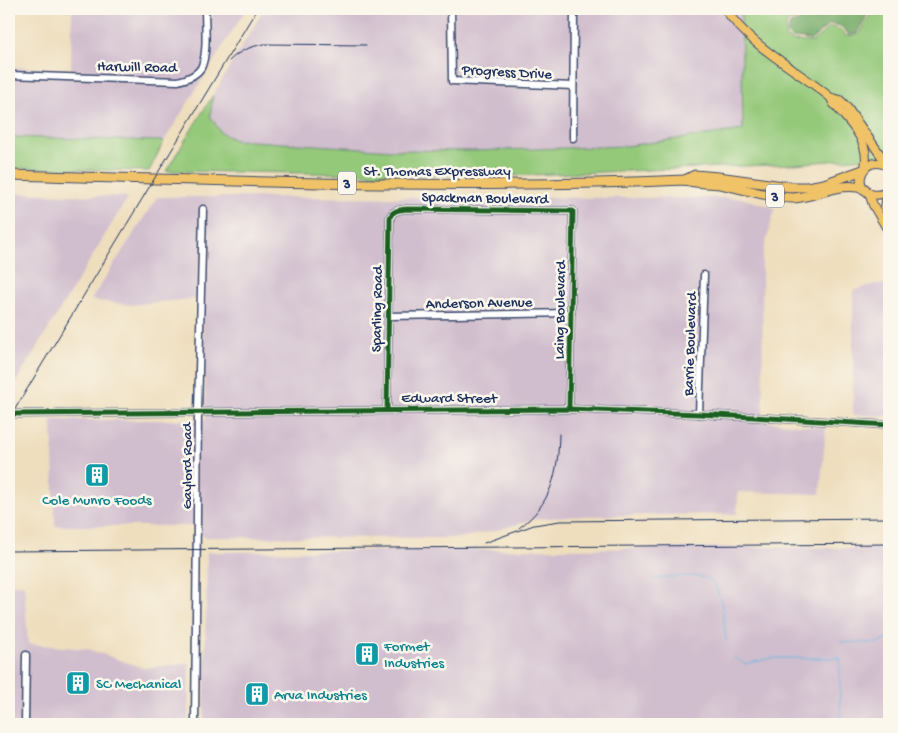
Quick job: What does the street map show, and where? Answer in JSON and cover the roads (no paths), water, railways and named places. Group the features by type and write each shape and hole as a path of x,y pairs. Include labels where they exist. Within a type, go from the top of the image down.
{"highway":[{"name":"St. Thomas Expressway","path":"685,180 695,176 718,176 791,187 807,187 824,184 864,169"},
{"name":"St. Thomas Expressway","path":"9,175 456,185 685,180 694,183 720,184 783,198 806,197 843,186 857,187 866,191"}],"main road":[{"path":"725,9 743,32 756,43 832,98 840,100 889,167"},
{"path":"832,98 833,103 864,143 867,156 861,179 873,205 889,232"},
{"path":"864,169 873,163 879,162 889,167"},
{"path":"866,191 879,195 889,190"},
{"path":"889,190 885,207 889,217"}],"street":[{"name":"Harwill Road","path":"9,75 178,81 186,79 197,72 203,62 205,9"},
{"name":"Progress Drive","path":"451,9 452,81 573,86"},
{"path":"573,138 574,9"},
{"name":"Gaylord Road","path":"195,724 198,412 203,209"},
{"name":"Spackman Boulevard","path":"396,210 573,211"},
{"name":"Sparling Road","path":"387,410 390,218 391,214 396,210"},
{"name":"Laing Boulevard","path":"569,409 573,211"},
{"name":"Barrie Boulevard","path":"699,414 704,275"},
{"name":"Anderson Avenue","path":"388,316 571,314"},
{"name":"Edward Street","path":"9,414 569,409 889,425"},
{"path":"25,724 26,655"}],"waterway":[{"path":"653,579 692,576 706,578 711,581 718,592 724,618 726,641"},
{"path":"840,642 877,643 889,639"},
{"path":"734,657 745,664 772,658 840,658 840,724"}],"railway":[{"path":"9,419 257,9"},
{"path":"229,61 245,50 264,44 366,45"},
{"path":"519,528 539,509 551,487 557,462 559,434"},
{"path":"484,543 534,525 560,521 889,518"},
{"path":"9,551 889,544"}],"place":[{"name":"Cole Munro Foods","path":"97,475"},
{"name":"Formet Industries","path":"367,654"},
{"name":"SC Mechanical","path":"78,683"},
{"name":"Arva Industries","path":"257,694"}]}
